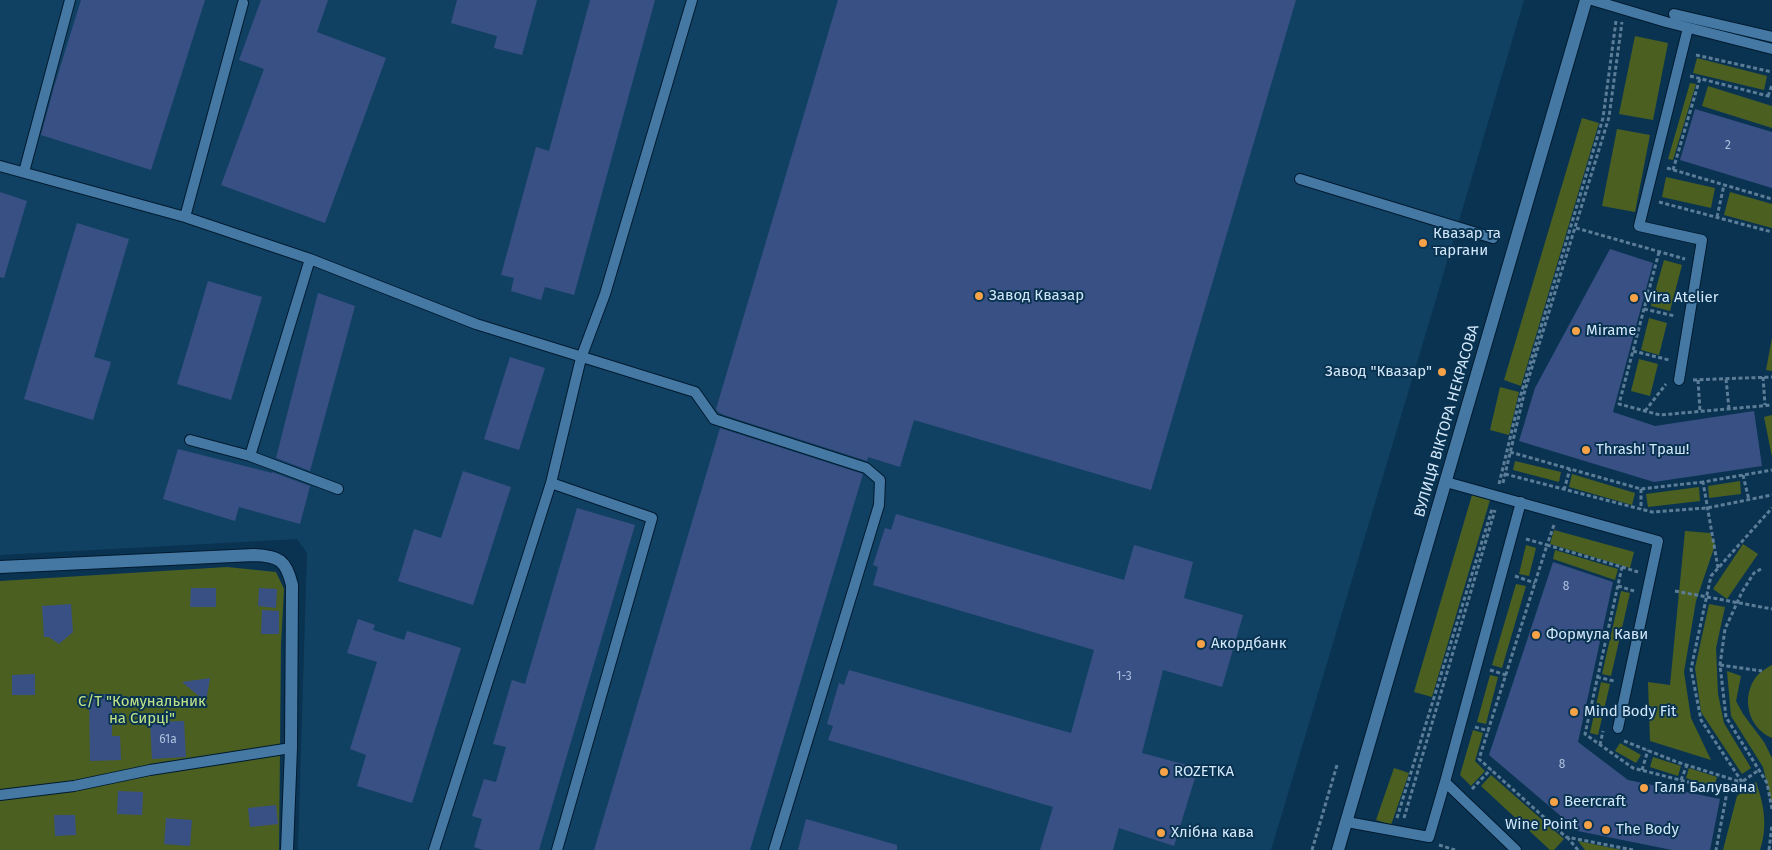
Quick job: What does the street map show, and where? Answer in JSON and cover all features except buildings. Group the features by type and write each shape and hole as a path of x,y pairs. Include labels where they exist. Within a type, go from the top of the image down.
{"main road":[{"name":"ВУЛИЦЯ ВІКТОРА НЕКРАСОВА","path":"1338,850 1586,0"},
{"path":"0,567 254,555 270,556 281,561 288,571 292,585 291,748 287,850"}],"lane":[{"path":"24,172 70,0"},
{"path":"434,850 551,483 581,358 605,294 692,0"},
{"path":"1592,0 1688,28 1772,49"},
{"path":"185,217 243,3"},
{"path":"1674,14 1772,37"},
{"path":"1679,380 1702,240 1640,226 1688,28"},
{"path":"0,166 185,217 310,259 476,324 695,392 714,419 866,468 880,480 879,505 774,850"},
{"path":"1300,179 1493,238"},
{"path":"250,456 310,259"},
{"path":"190,440 250,456 338,489"},
{"path":"1446,482 1658,541 1618,728"},
{"path":"551,483 652,518 557,850"},
{"path":"1347,822 1429,837 1521,502"},
{"path":"0,795 74,786 150,770 291,748"},
{"path":"1445,782 1516,850"}],"path":[{"path":"1397,830 1498,496 1519,401 1603,118 1618,8"},
{"path":"1397,830 1505,474 1525,390 1609,117 1621,26"},
{"path":"1692,61 1693,54"},
{"path":"1685,84 1690,68"},
{"path":"1688,75 1770,97 1772,85"},
{"path":"1673,170 1700,78"},
{"path":"1662,166 1772,199"},
{"path":"1717,217 1724,185"},
{"path":"1655,201 1772,232"},
{"path":"1576,228 1690,260"},
{"path":"1644,309 1680,318"},
{"path":"1633,351 1672,361"},
{"path":"1763,377 1765,405"},
{"path":"1645,411 1669,381 1772,377"},
{"path":"1726,379 1729,409"},
{"path":"1698,380 1700,411"},
{"path":"1510,452 1641,489 1703,482 1772,470"},
{"path":"1564,490 1570,469"},
{"path":"1505,474 1652,512 1707,508 1772,496"},
{"path":"1743,475 1749,500"},
{"path":"1703,482 1718,568"},
{"path":"1641,489 1641,510"},
{"path":"1742,782 1700,720 1691,669 1711,576 1772,508"},
{"path":"1512,535 1638,572"},
{"path":"1547,546 1480,759 1578,850"},
{"path":"1622,567 1585,734 1633,768 1727,792"},
{"path":"1761,569 1754,573 1736,603 1724,629 1720,665 1726,717 1767,783 1772,809"},
{"path":"1512,576 1535,583"},
{"path":"1618,586 1634,591"},
{"path":"1675,591 1772,609"},
{"path":"1720,665 1762,671"},
{"path":"1486,669 1506,675"},
{"path":"1597,677 1614,681"},
{"path":"1470,725 1488,731"},
{"path":"1618,728 1620,739 1687,765 1742,782"},
{"path":"1642,770 1648,750"},
{"path":"1312,850 1337,765"},
{"path":"1681,780 1687,765"},
{"path":"1462,799 1491,769"},
{"path":"1716,850 1727,792 1759,770"},
{"path":"1769,850 1772,825"},
{"path":"1566,837 1633,850"}],"shaded area":[{"path":"0,0 1524,0 1271,850 298,850 307,553 297,539 0,555"}],"green space":[{"path":"1635,36 1668,43 1653,120 1619,114"},
{"path":"1697,58 1767,76 1764,90 1693,73"},
{"path":"1690,83 1696,84 1673,160 1668,159"},
{"path":"1708,86 1772,106 1772,128 1702,106"},
{"path":"1582,118 1599,123 1521,386 1504,380"},
{"path":"1617,129 1650,135 1635,212 1602,206"},
{"path":"1666,177 1715,188 1711,208 1662,197"},
{"path":"1730,192 1772,204 1772,228 1724,215"},
{"path":"1664,260 1682,265 1670,311 1651,306"},
{"path":"1649,318 1667,323 1659,355 1641,350"},
{"path":"1772,338 1772,371 1766,370"},
{"path":"1639,359 1658,364 1650,396 1631,391"},
{"path":"1500,387 1519,392 1509,435 1490,430"},
{"path":"1772,415 1772,457 1764,417"},
{"path":"1515,461 1561,472 1559,482 1513,470"},
{"path":"1572,474 1635,493 1632,505 1569,487"},
{"path":"1740,481 1741,494 1709,498 1708,486"},
{"path":"1699,487 1700,501 1648,507 1646,494"},
{"path":"1472,495 1490,500 1432,697 1414,692"},
{"path":"1554,530 1634,552 1630,568 1550,544"},
{"path":"1685,531 1710,533 1715,545 1696,601 1684,672 1691,718 1711,760 1650,741 1648,682 1670,685"},
{"path":"1743,544 1758,554 1727,599 1713,589"},
{"path":"1526,545 1536,548 1529,576 1519,574"},
{"path":"1555,550 1618,569 1615,580 1553,559"},
{"name":"С/Т \"Комунальник на Сирці\"","path":"227,567 276,572 284,589 281,644 279,850 0,850 0,581"},
{"path":"1516,584 1526,586 1502,668 1492,665"},
{"path":"1621,591 1630,593 1611,676 1602,674"},
{"path":"1709,604 1725,607 1716,648 1718,694 1724,723 1751,768 1742,774 1701,712 1695,668"},
{"path":"1772,665 1772,738 1764,734 1753,721 1748,705 1748,697 1754,680 1760,673"},
{"path":"1727,671 1741,676 1736,701 1743,714 1764,742 1772,758 1772,804 1763,767 1731,716"},
{"path":"1490,675 1498,677 1486,724 1477,722"},
{"path":"1601,682 1610,684 1598,735 1590,733"},
{"path":"1473,730 1483,733 1475,761 1485,771 1471,786 1460,775"},
{"path":"1620,743 1641,755 1636,763 1615,751"},
{"path":"1653,757 1681,766 1678,776 1650,767"},
{"path":"1394,768 1409,773 1391,825 1376,820"},
{"path":"1689,768 1717,777 1714,787 1686,778"},
{"path":"1491,775 1564,839 1554,850 1550,850 1481,786"},
{"path":"1756,782 1764,816 1764,832 1760,850 1723,850 1737,796"},
{"path":"1578,841 1622,850 1585,850"}],"place":[{"name":"Квазар та таргани","path":"1423,243"},
{"name":"Завод Квазар","path":"979,296"},
{"name":"Vira Atelier","path":"1634,298"},
{"name":"Mirame","path":"1576,331"},
{"name":"Завод \"Квазар\"","path":"1442,372"},
{"name":"Thrash! Траш!","path":"1586,450"},
{"name":"Формула Кави","path":"1536,635"},
{"name":"Акордбанк","path":"1201,644"},
{"name":"Mind Body Fit","path":"1574,712"},
{"name":"ROZETKA","path":"1164,772"},
{"name":"Галя Балувана","path":"1644,788"},
{"name":"Beercraft","path":"1554,802"},
{"name":"Wine Point","path":"1588,825"},
{"name":"The Body","path":"1606,830"},
{"name":"Хлібна кава","path":"1161,833"}]}
